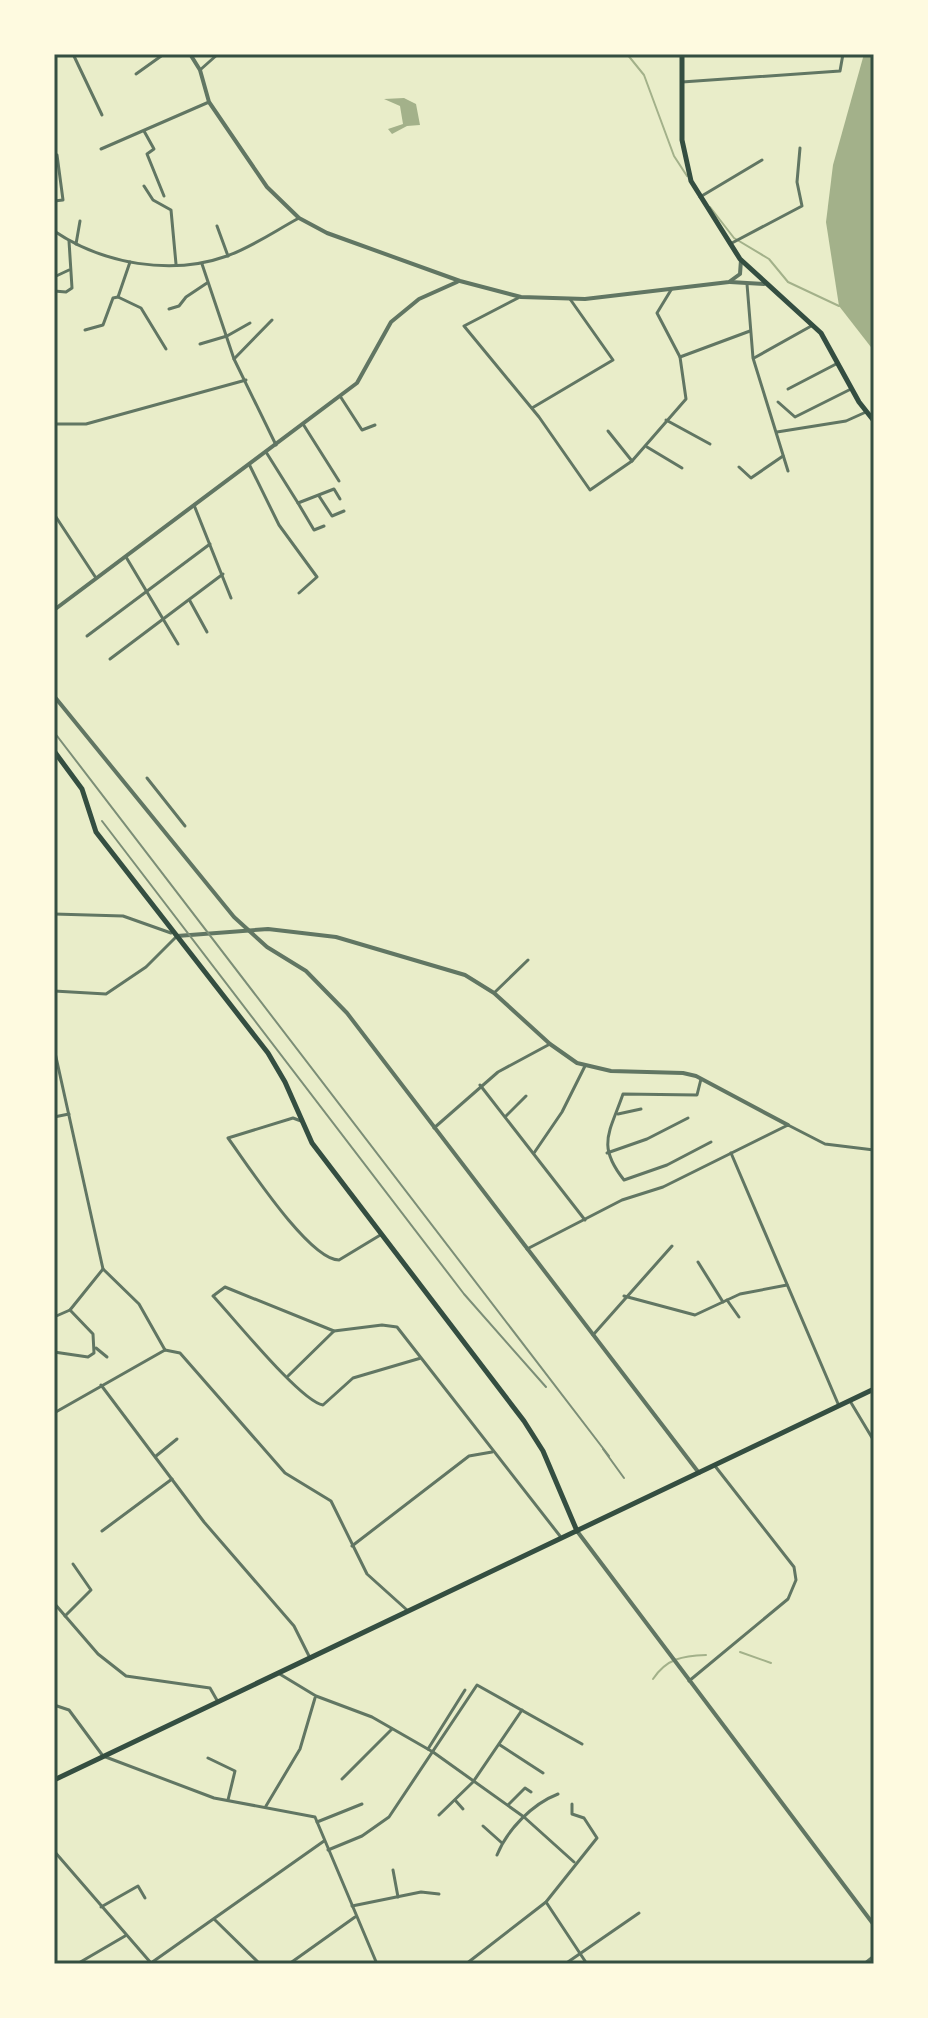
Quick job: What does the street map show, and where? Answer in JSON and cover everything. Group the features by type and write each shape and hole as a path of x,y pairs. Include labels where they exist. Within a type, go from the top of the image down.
{"main road":[{"path":"682,54 686,167 691,181 740,259 764,284 813,325 874,421"},
{"path":"54,751 82,789 96,832 268,1053 319,1152 524,1421 543,1451 577,1531"},
{"path":"54,1780 874,1389"},
{"path":"573,1519 590,1525"},
{"path":"563,1538 573,1519"}],"street":[{"path":"73,54 102,115"},
{"path":"136,74 164,54"},
{"path":"190,54 200,70 209,102 267,187 299,218 327,233 460,281 521,297 570,299 729,282 764,284"},
{"path":"200,70 218,54"},
{"path":"682,82 840,71 843,54"},
{"path":"101,149 209,102"},
{"path":"144,131 154,149 147,154 164,196"},
{"path":"731,243 802,206 797,182 800,148"},
{"path":"54,201 63,200 57,155"},
{"path":"700,197 762,160"},
{"path":"144,186 153,200 171,210 176,264"},
{"path":"54,231 76,244 130,262 202,264 228,256 299,218"},
{"path":"76,244 80,221"},
{"path":"217,226 228,256"},
{"path":"54,291 66,292 72,288 69,241"},
{"path":"729,282 740,274 740,259"},
{"path":"118,297 130,262"},
{"path":"202,264 234,359 276,445"},
{"path":"54,277 69,270"},
{"path":"54,610 357,383 391,322 419,299 460,281"},
{"path":"169,309 179,306 186,297 208,282"},
{"path":"746,283 753,358 788,471"},
{"path":"521,297 464,326 532,408 590,490 632,461 687,394 680,357 657,313 671,290"},
{"path":"85,330 103,325 113,298 118,297 141,308 166,349"},
{"path":"532,408 613,360 570,299"},
{"path":"234,359 272,320"},
{"path":"200,344 227,336 250,323"},
{"path":"753,358 813,325"},
{"path":"680,357 750,331"},
{"path":"788,389 838,363"},
{"path":"54,424 86,424 246,380"},
{"path":"778,402 795,417 851,389"},
{"path":"340,396 362,430 375,425"},
{"path":"776,432 846,421 866,412"},
{"path":"666,420 710,444"},
{"path":"303,424 339,481"},
{"path":"608,431 632,461"},
{"path":"646,447 682,468"},
{"path":"266,452 314,530 324,526"},
{"path":"739,467 751,478 783,456"},
{"path":"249,464 279,525 317,577 299,593"},
{"path":"298,503 334,489 340,499"},
{"path":"319,496 332,516 344,511"},
{"path":"194,505 231,598"},
{"path":"54,514 97,579"},
{"path":"87,636 210,544"},
{"path":"126,557 178,644"},
{"path":"110,659 223,574"},
{"path":"189,599 207,632"},
{"path":"54,696 246,929 325,988 699,1473"},
{"path":"147,778 185,826"},
{"path":"54,914 123,916 177,936 246,929 336,937 448,969 494,993 550,1044 585,1066 633,1074 683,1073 701,1079 825,1144 874,1150"},
{"path":"54,991 106,994 146,967 177,936"},
{"path":"494,993 528,960"},
{"path":"434,1128 480,1085 550,1044"},
{"path":"54,1048 103,1269 139,1304 165,1350"},
{"path":"534,1153 562,1112 585,1066"},
{"path":"701,1079 697,1095 623,1094 606,1140 606,1154 624,1180 667,1165 711,1142"},
{"path":"480,1085 585,1220"},
{"path":"505,1117 526,1096"},
{"path":"616,1114 641,1109"},
{"path":"54,1117 69,1114"},
{"path":"301,1121 293,1118 228,1138 309,1244 332,1260 339,1260 383,1234"},
{"path":"606,1154 647,1139 688,1118"},
{"path":"527,1249 788,1125"},
{"path":"731,1153 839,1406"},
{"path":"593,1335 624,1296 672,1246"},
{"path":"698,1262 739,1317"},
{"path":"54,1317 70,1310 103,1269"},
{"path":"624,1296 653,1301 687,1315 705,1312 754,1290 787,1285"},
{"path":"421,1358 353,1378 323,1405 318,1404 287,1377 213,1296 225,1287 334,1331 397,1327 421,1358 492,1452 563,1538"},
{"path":"70,1310 93,1334 96,1348 107,1357"},
{"path":"287,1377 334,1331"},
{"path":"54,1352 88,1357 96,1348"},
{"path":"54,1413 165,1350 180,1353 285,1473 331,1501 373,1581 409,1611"},
{"path":"101,1385 239,1566 294,1626 310,1658"},
{"path":"850,1401 874,1441"},
{"path":"156,1456 177,1439"},
{"path":"352,1546 469,1456 492,1452"},
{"path":"689,1681 788,1599 796,1580 794,1567 715,1466"},
{"path":"102,1531 172,1479"},
{"path":"577,1531 874,1925"},
{"path":"65,1616 91,1590 73,1564"},
{"path":"54,1603 98,1654 126,1676 210,1688 218,1702"},
{"path":"278,1673 316,1696 392,1729 433,1752 524,1817 574,1862"},
{"path":"328,1850 362,1836 389,1817 477,1685 582,1744"},
{"path":"428,1749 465,1690"},
{"path":"266,1806 300,1749 316,1696"},
{"path":"54,1705 69,1710 103,1756 157,1780 227,1800 310,1814 317,1822 377,1964"},
{"path":"439,1815 473,1782 522,1710"},
{"path":"342,1779 392,1729"},
{"path":"500,1745 543,1773"},
{"path":"208,1758 235,1771 227,1800"},
{"path":"508,1805 525,1788 531,1792"},
{"path":"497,1855 502,1843 524,1817 558,1794"},
{"path":"455,1800 463,1809"},
{"path":"317,1822 362,1804"},
{"path":"466,1964 546,1902 574,1862 597,1837 584,1818 572,1814 572,1804"},
{"path":"483,1826 502,1843"},
{"path":"54,1851 151,1964 324,1841"},
{"path":"393,1870 398,1897"},
{"path":"101,1907 138,1886 145,1898"},
{"path":"351,1907 421,1892 439,1894"},
{"path":"546,1902 587,1964"},
{"path":"565,1964 578,1952 639,1913"},
{"path":"289,1964 355,1917"},
{"path":"213,1918 260,1964"},
{"path":"77,1964 125,1936"},
{"path":"474,1956 480,1964"},
{"path":"864,1964 874,1956"}],"shaded area":[{"path":"864,54 874,54 874,351 839,306 826,222 833,165"},
{"path":"404,98 416,104 420,125 407,126 392,134 388,129 403,124 400,106 384,99"}],"waterway":[{"path":"627,54 644,75 674,156 687,176"},
{"path":"710,207 734,238 769,259 788,282 839,306"},
{"path":"740,1652 771,1663"},
{"path":"653,1679 676,1660 706,1655"}],"railway":[{"path":"54,732 609,1456"},
{"path":"102,821 464,1294 546,1387"},
{"path":"603,1449 624,1478"}]}
